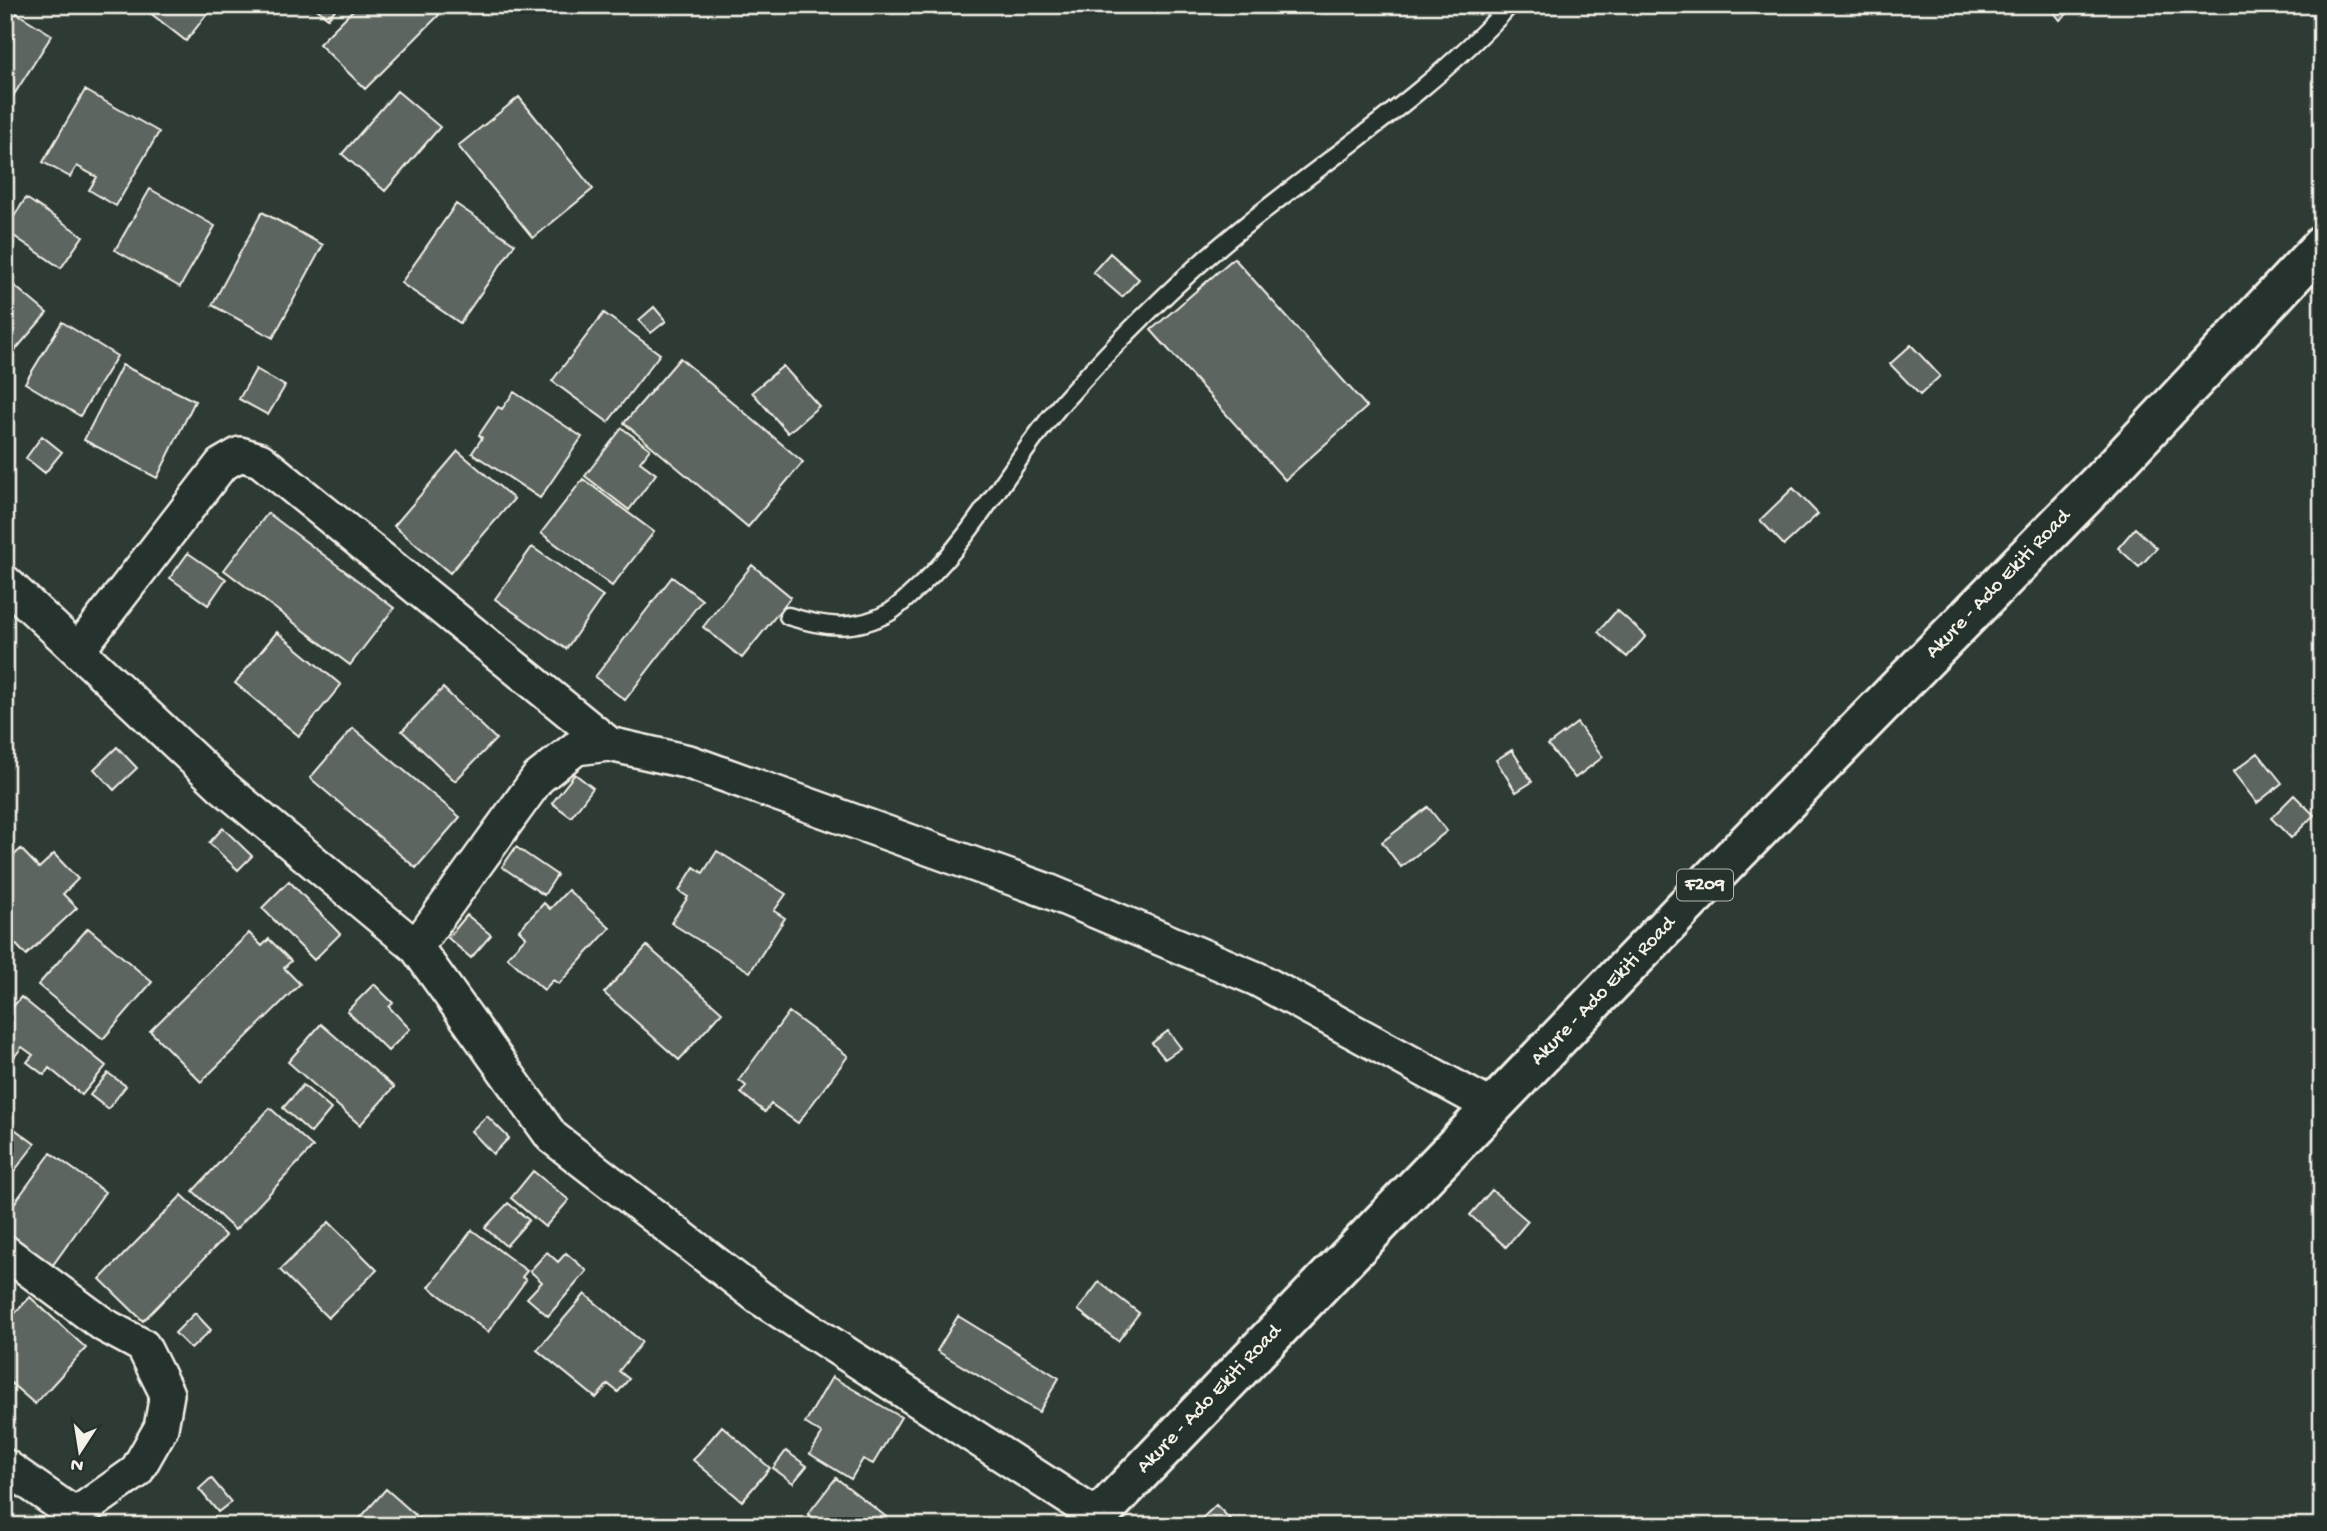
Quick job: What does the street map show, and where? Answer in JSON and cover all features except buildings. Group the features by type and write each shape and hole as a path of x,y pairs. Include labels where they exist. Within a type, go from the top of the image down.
{"main road":[{"name":"Akure - Ado Ekiti Road","path":"1093,1521 1494,1108 1726,864 2107,474 2322,246"}],"street":[{"path":"79,649 221,465 240,454 260,460 609,744"},
{"path":"5,582 222,786 416,947 552,1137 760,1298 1093,1521"},
{"path":"416,947 538,778 576,748 609,744 689,762 1048,891 1257,979 1494,1108"},
{"path":"5,1252 104,1325 143,1346 167,1394 161,1427 136,1472 70,1520 5,1466"}],"lane":[{"path":"788,616 825,627 856,624 889,612 907,597 952,555 1063,402 1157,306 1240,229 1398,109 1486,32 1510,5"}]}
